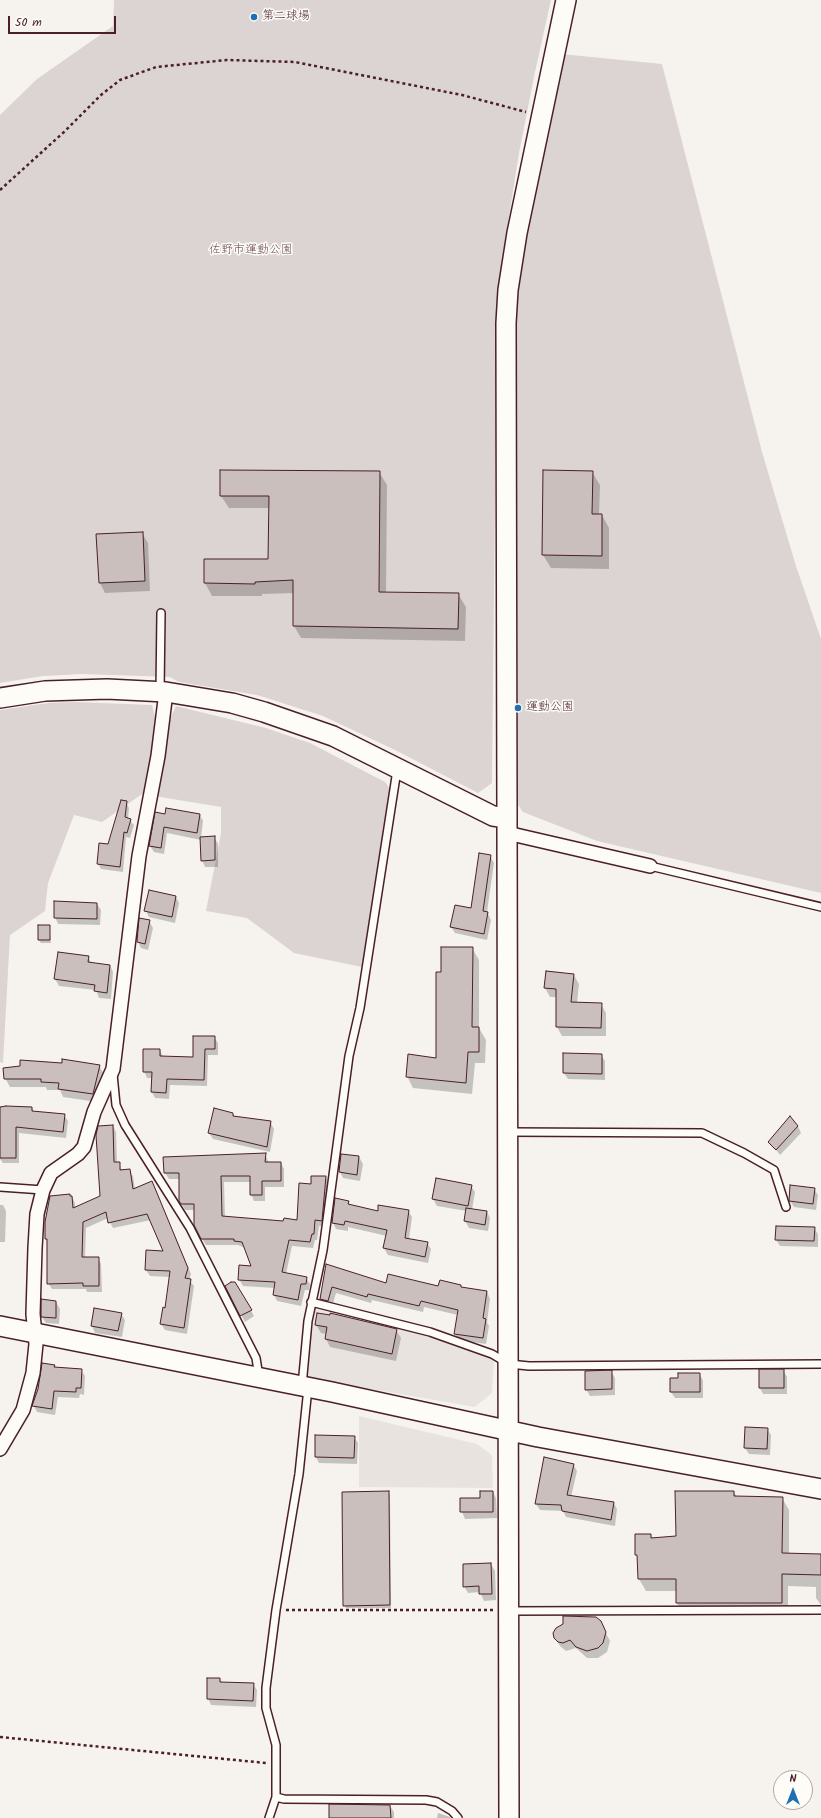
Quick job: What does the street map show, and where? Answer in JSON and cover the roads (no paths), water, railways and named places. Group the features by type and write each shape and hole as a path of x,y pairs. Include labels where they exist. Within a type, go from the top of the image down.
{"street":[{"path":"509,1818 510,1610 508,1430 509,1132 507,826 507,316 508,290 517,233 566,0"},
{"path":"0,698 71,689 107,689 163,692 202,697 264,712 333,736 398,768 438,790 493,816 507,826 650,866"},
{"path":"0,1449 17,1423 29,1391 33,1373 36,1344 33,1314 37,1214 43,1190 51,1173 78,1154 84,1147 94,1112 113,1069 139,856 158,756 163,692"},
{"path":"0,1326 305,1387 508,1430 821,1489"}],"lane":[{"path":"161,613 163,692"},
{"path":"269,1818 276,1797 276,1745 266,1708 266,1688 276,1610 299,1474 312,1302 323,1250 349,1056 360,1008 398,768"},
{"path":"650,866 821,906"},
{"path":"113,1069 116,1105 122,1118 190,1228 256,1358 259,1379"},
{"path":"509,1132 702,1133 744,1153 774,1170 786,1207"},
{"path":"0,1187 43,1190"},
{"path":"312,1302 430,1332 492,1354 509,1364 529,1366 821,1364"},
{"path":"510,1610 821,1610"},
{"path":"276,1797 284,1799 426,1800 437,1802 458,1818"}],"place":[{"name":"第二球場","path":"254,17"},
{"name":"運動公園","path":"518,708"}],"park label":[{"name":"佐野市運動公園","path":"251,251"}]}
